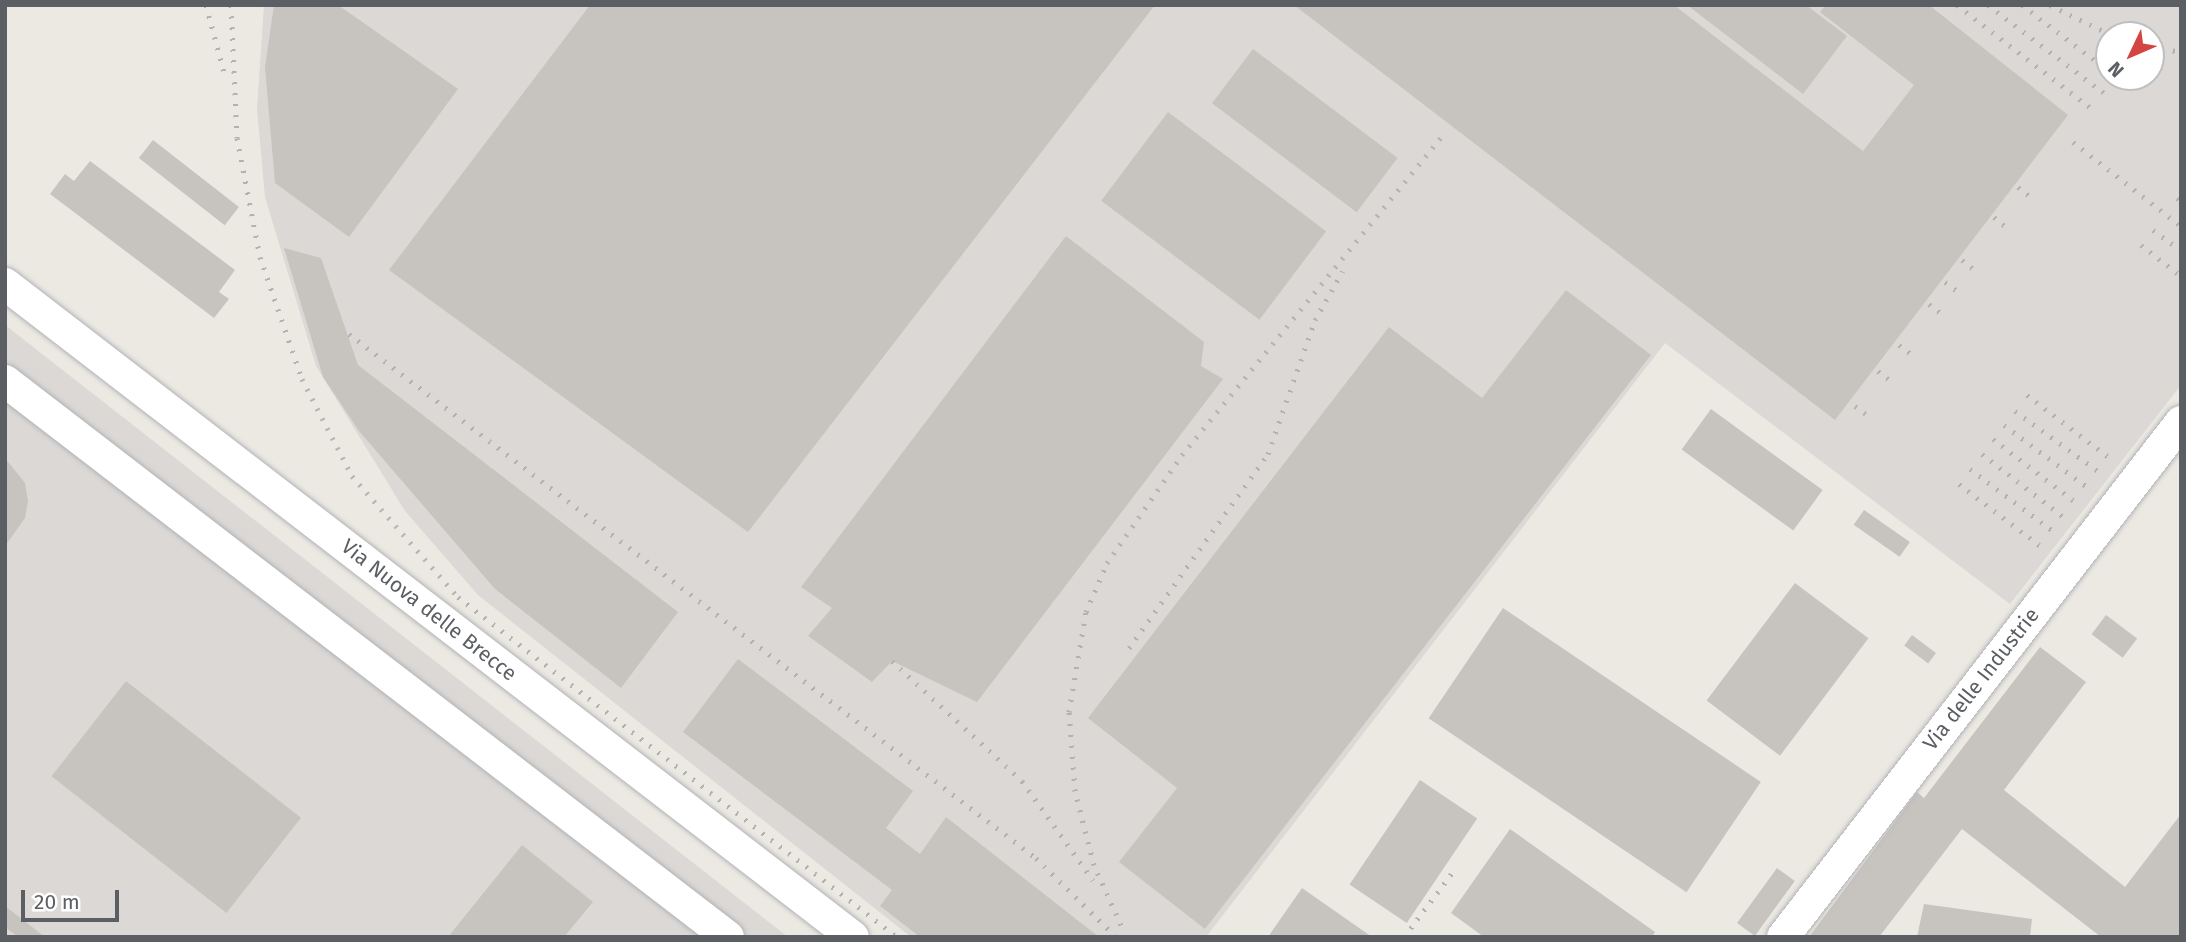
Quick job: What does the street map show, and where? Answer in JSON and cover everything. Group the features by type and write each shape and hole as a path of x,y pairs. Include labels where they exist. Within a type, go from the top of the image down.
{"street":[{"name":"Via Nuova delle Brecce","path":"5,284 853,937"},
{"path":"5,381 728,937"},
{"name":"Via delle Industrie","path":"1783,937 2181,422"}],"shaded area":[{"path":"264,5 2181,5 2181,385 2010,604 1665,343 1206,937 911,937 478,595 405,511 316,366 265,197 257,109"},
{"path":"5,325 788,937 5,937"}],"building":[{"path":"274,5 338,5 458,89 349,237 275,183 265,67"},
{"path":"590,5 1155,5 748,532 389,270"},
{"path":"1294,5 1674,5 1863,151 1914,85 1820,12 1826,5 1929,5 2068,115 1835,420"},
{"path":"1687,5 1806,5 1847,36 1803,94"},
{"path":"1253,49 1398,158 1357,212 1212,103"},
{"path":"1168,112 1326,231 1259,320 1101,201"},
{"path":"153,140 239,207 225,225 139,158"},
{"path":"90,161 235,270 219,292 229,299 214,318 50,194 65,174 74,181"},
{"path":"1066,236 1204,342 1201,366 1223,379 977,702 892,661 872,682 808,636 832,608 801,587"},
{"path":"284,248 321,258 358,365 678,612 621,688 495,589 359,431 323,377"},
{"path":"1566,290 1651,355 1205,929 1119,862 1177,788 1088,718 1389,327 1482,398"},
{"path":"1711,409 1823,490 1793,531 1682,449"},
{"path":"5,458 25,483 28,501 25,518 5,546"},
{"path":"1864,510 1910,542 1900,557 1854,525"},
{"path":"1795,583 1868,638 1780,756 1707,700"},
{"path":"1503,608 1761,782 1686,892 1429,718"},
{"path":"2106,615 2137,638 2123,658 2092,634"},
{"path":"1912,635 1936,653 1928,663 1904,645"},
{"path":"2040,647 2086,682 2004,790 2125,887 2181,814 2181,937 2101,937 1962,829 1879,937 1809,937 1917,792 1924,798"},
{"path":"738,659 913,791 886,828 920,854 946,817 1099,937 920,937 880,906 892,890 683,732"},
{"path":"126,681 301,818 226,913 52,776"},
{"path":"1420,780 1477,819 1407,923 1350,884"},
{"path":"1510,829 1655,932 1652,937 1484,937 1451,913"},
{"path":"522,845 593,902 564,937 448,937"},
{"path":"1777,868 1795,881 1755,936 1737,923"},
{"path":"1302,888 1372,937 1268,937"},
{"path":"1924,904 2032,919 2030,937 1917,937"},
{"path":"5,906 45,937 18,937 5,927"}],"railway":[{"path":"206,5 224,72"},
{"path":"231,5 237,138 260,257 302,379 352,476 458,597 897,937"},
{"path":"1957,5 2096,112"},
{"path":"1988,5 2108,96"},
{"path":"2022,5 2095,60"},
{"path":"2050,5 2095,27"},
{"path":"2165,49 2181,52"},
{"path":"1121,925 1094,865 1075,791 1069,712 1086,612 1107,563 1182,455 1446,131"},
{"path":"2073,142 2181,226"},
{"path":"2018,187 2031,197"},
{"path":"2177,198 2181,201"},
{"path":"1994,217 2007,228"},
{"path":"2153,230 2181,250"},
{"path":"2141,245 2181,276"},
{"path":"1962,260 1975,270"},
{"path":"1129,648 1268,454 1315,320 1343,271"},
{"path":"1945,282 1959,292"},
{"path":"1929,304 1942,314"},
{"path":"349,334 1036,858 1116,937"},
{"path":"1899,345 1911,354"},
{"path":"1878,371 1891,381"},
{"path":"2027,395 2114,461"},
{"path":"1855,406 1866,414"},
{"path":"2015,411 2102,474"},
{"path":"2004,425 2090,489"},
{"path":"1993,439 2078,504"},
{"path":"1982,454 2066,519"},
{"path":"1970,469 2056,533"},
{"path":"1959,484 2043,548"},
{"path":"892,661 1022,781 1093,880"},
{"path":"1404,937 1452,873"}]}
